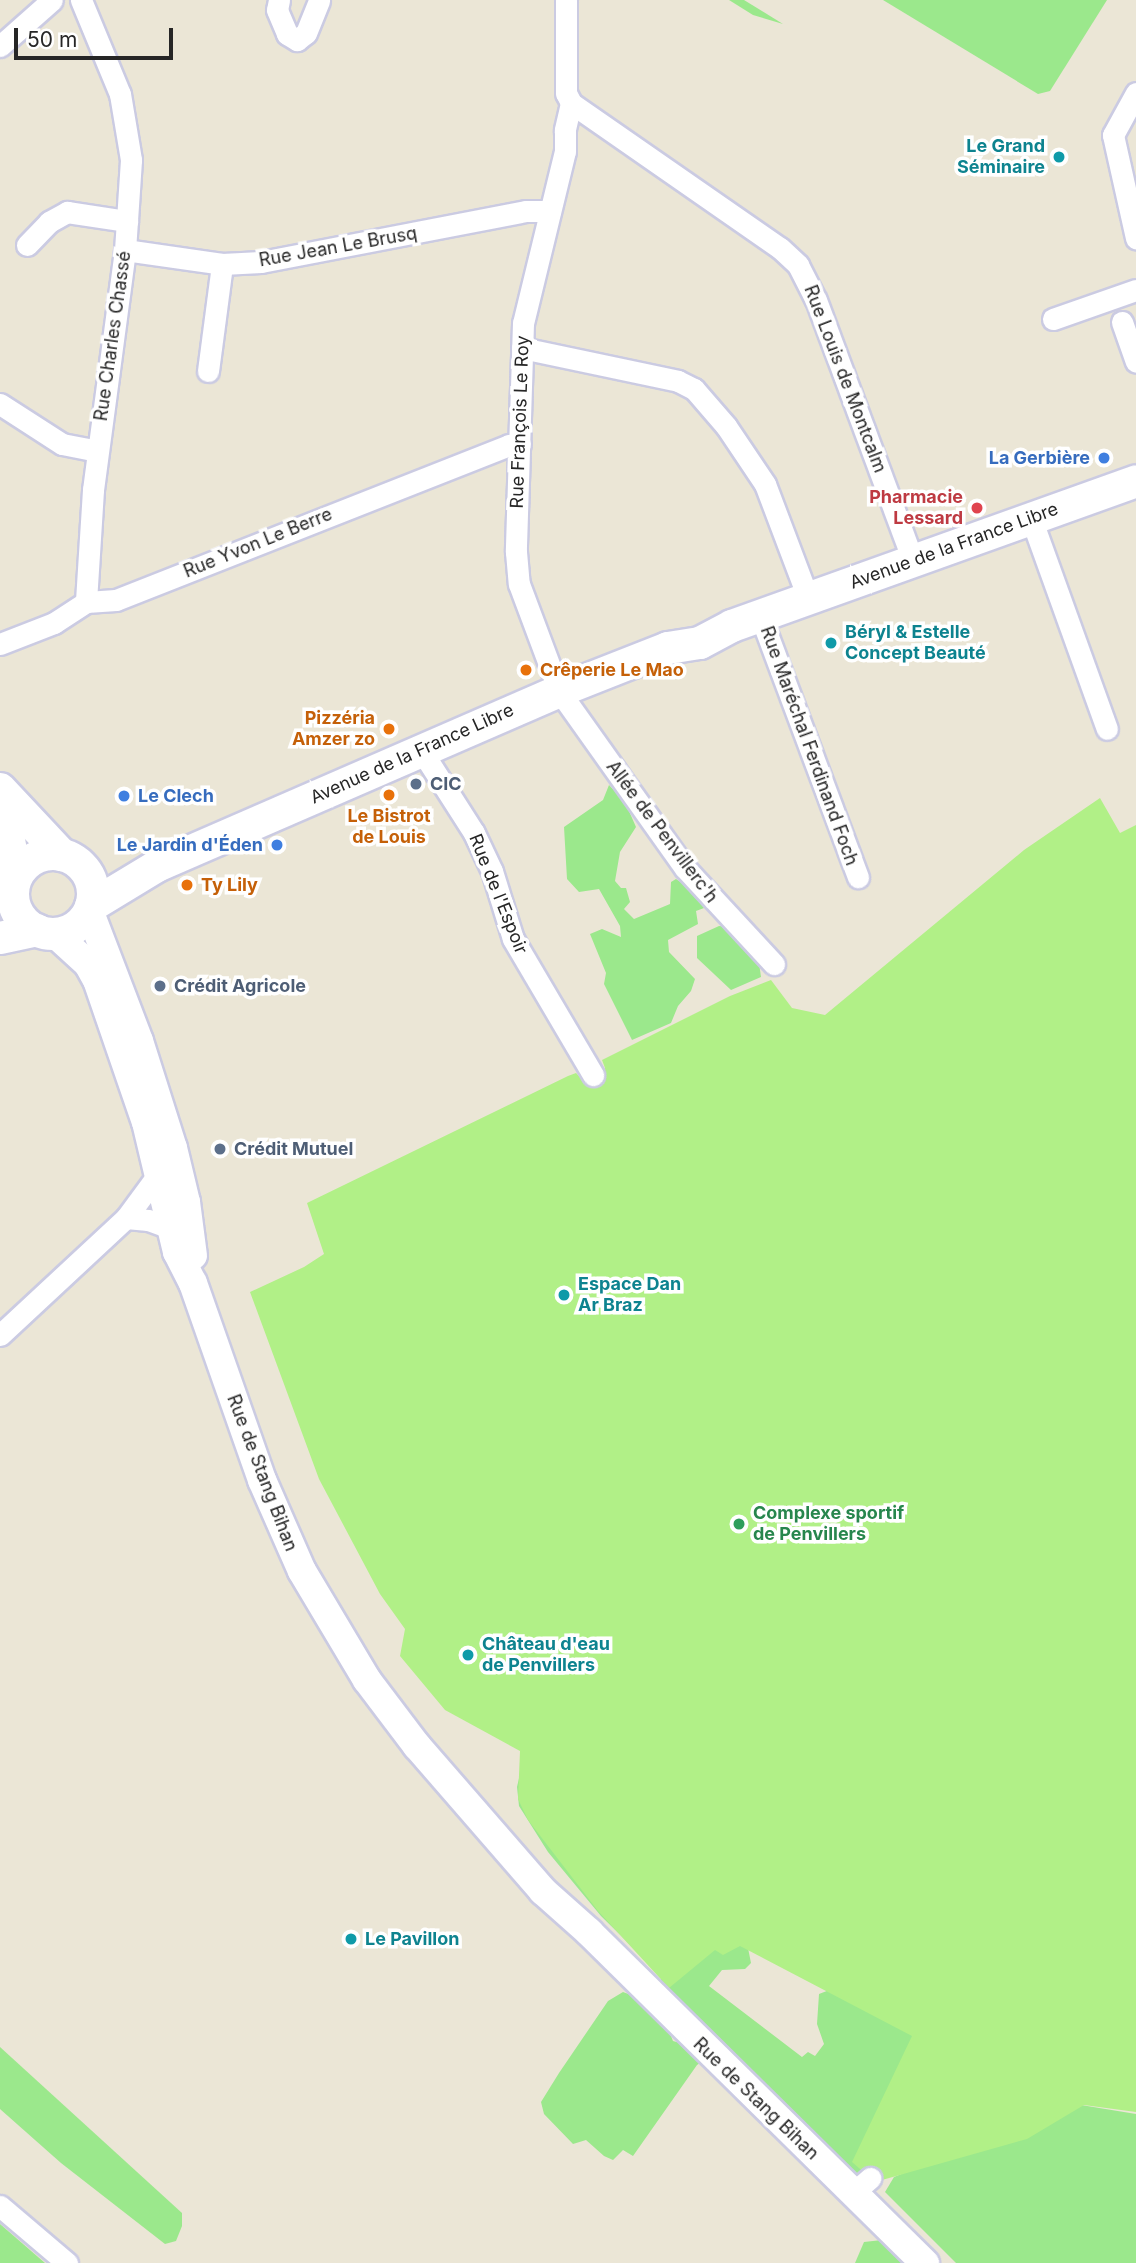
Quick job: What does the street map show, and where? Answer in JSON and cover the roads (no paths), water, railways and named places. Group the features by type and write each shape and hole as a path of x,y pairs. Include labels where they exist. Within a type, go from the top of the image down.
{"main road":[{"name":"Avenue de la France Libre","path":"90,908 157,866 559,691 668,648 700,643 746,620 1136,481"},
{"path":"0,789 91,882 90,908 75,927 0,939"},
{"path":"0,816 8,835 10,894 18,912 46,932"},
{"path":"10,894 37,857 70,859"},
{"name":"Avenue de la France Libre","path":"70,859 157,866"}],"street":[{"path":"0,46 52,0"},
{"name":"Rue Charles Chassé","path":"81,0 111,69 125,114 131,160 125,250 97,451 86,602"},
{"path":"279,0 277,10 287,33 297,40 306,33 319,0"},
{"name":"Rue François Le Roy","path":"559,691 533,627 516,567 522,348 528,298 565,151 565,130 571,103 566,93 566,0"},
{"path":"1136,93 1113,135 1136,237"},
{"name":"Rue Louis de Montcalm","path":"571,103 593,121 780,248 798,265 816,300 913,561"},
{"name":"Rue François Le Roy","path":"565,151 593,121"},
{"name":"Rue Jean Le Brusq","path":"125,250 222,264 279,259 526,211 550,211"},
{"path":"27,246 49,222 67,212 127,221"},
{"path":"208,370 222,264"},
{"path":"1053,319 1136,290"},
{"path":"1122,323 1136,362"},
{"path":"522,348 678,382 694,389 726,426 765,484 808,598"},
{"path":"0,404 62,444 97,451"},
{"name":"Rue Yvon Le Berre","path":"0,644 68,617 86,602 116,600 509,445 520,444"},
{"path":"1031,518 1107,729"},
{"name":"Rue Maréchal Ferdinand Foch","path":"746,620 858,877"},
{"name":"Allée de Penvillerc'h","path":"559,691 678,859 715,904 774,964"},
{"name":"Rue de l'Espoir","path":"421,750 474,833 492,871 513,939 593,1075"},
{"name":"Rue de Stang Bihan","path":"90,908 132,1053"},
{"name":"Rue de Stang Bihan","path":"46,932 94,972 151,1097 181,1232 177,1252 194,1283 279,1525 311,1587 367,1680 386,1708 567,1899 589,1933 861,2185 925,2263"},
{"path":"0,1335 126,1218 168,1170"},
{"path":"126,1218 148,1220 181,1232"},
{"path":"0,2206 67,2263"}],"place":[{"name":"Le Grand Séminaire","path":"1059,157"},
{"name":"La Gerbière","path":"1104,458"},
{"name":"Pharmacie Lessard","path":"977,508"},
{"name":"Béryl & Estelle Concept Beauté","path":"831,643"},
{"name":"Crêperie Le Mao","path":"526,670"},
{"name":"Pizzéria Amzer zo","path":"389,729"},
{"name":"CIC","path":"416,784"},
{"name":"Le Bistrot de Louis","path":"389,795"},
{"name":"Le Clech","path":"124,796"},
{"name":"Le Jardin d'Éden","path":"277,845"},
{"name":"Ty Lily","path":"187,885"},
{"name":"Crédit Agricole","path":"160,986"},
{"name":"Crédit Mutuel","path":"220,1149"},
{"name":"Espace Dan Ar Braz","path":"564,1295"},
{"name":"Complexe sportif de Penvillers","path":"739,1524"},
{"name":"Château d'eau de Penvillers","path":"468,1655"},
{"name":"Le Pavillon","path":"351,1939"}]}
